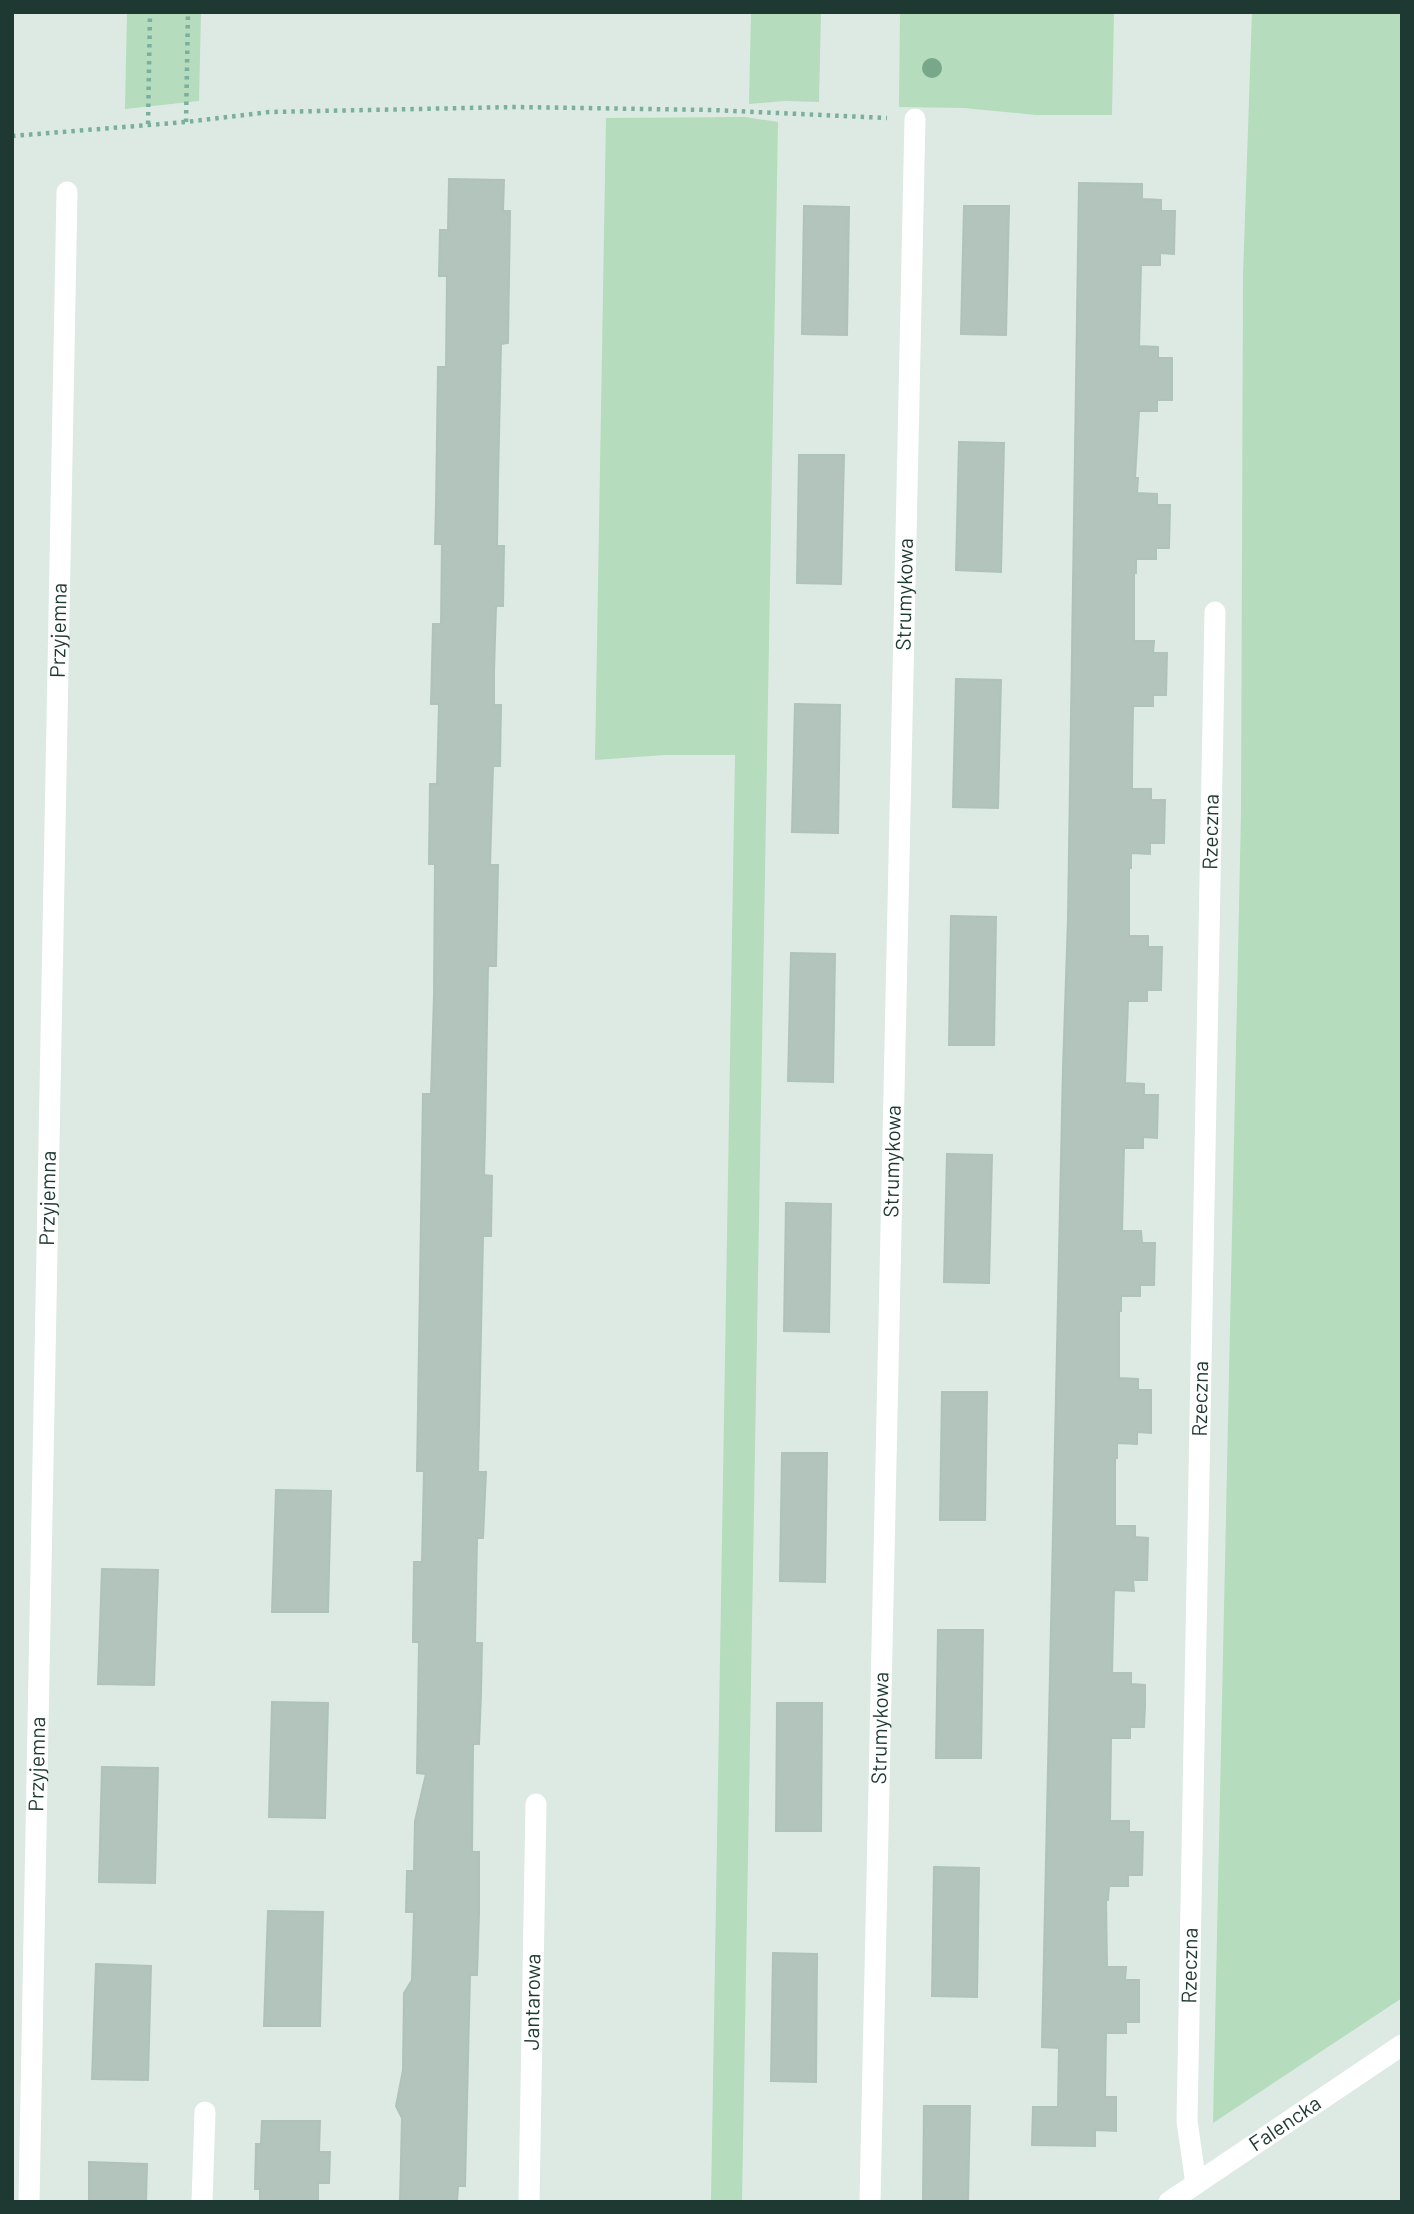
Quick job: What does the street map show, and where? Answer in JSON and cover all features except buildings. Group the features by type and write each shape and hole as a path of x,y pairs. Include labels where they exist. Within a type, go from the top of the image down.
{"street":[{"name":"Strumykowa","path":"870,2202 915,120"},
{"name":"Przyjemna","path":"29,2202 68,192"},
{"name":"Rzeczna","path":"1196,2184 1187,2121 1215,612"},
{"name":"Jantarowa","path":"529,2202 536,1804"},
{"name":"Falencka","path":"1169,2202 1402,2045"},
{"path":"202,2202 205,2112"}],"path":[{"path":"148,124 150,12"},
{"path":"187,122 188,12"},
{"path":"12,136 187,122 269,112 516,107 712,110 915,120"}],"green space":[{"path":"127,12 201,12 199,101 125,109"},
{"path":"751,12 821,12 819,102 749,104"},
{"path":"900,12 1114,12 1112,115 1036,115 964,108 899,107"},
{"path":"1252,12 1402,12 1402,1998 1213,2123 1241,813 1243,276"},
{"path":"745,117 778,122 742,2202 711,2202 735,755 665,755 595,760 606,118"}]}
